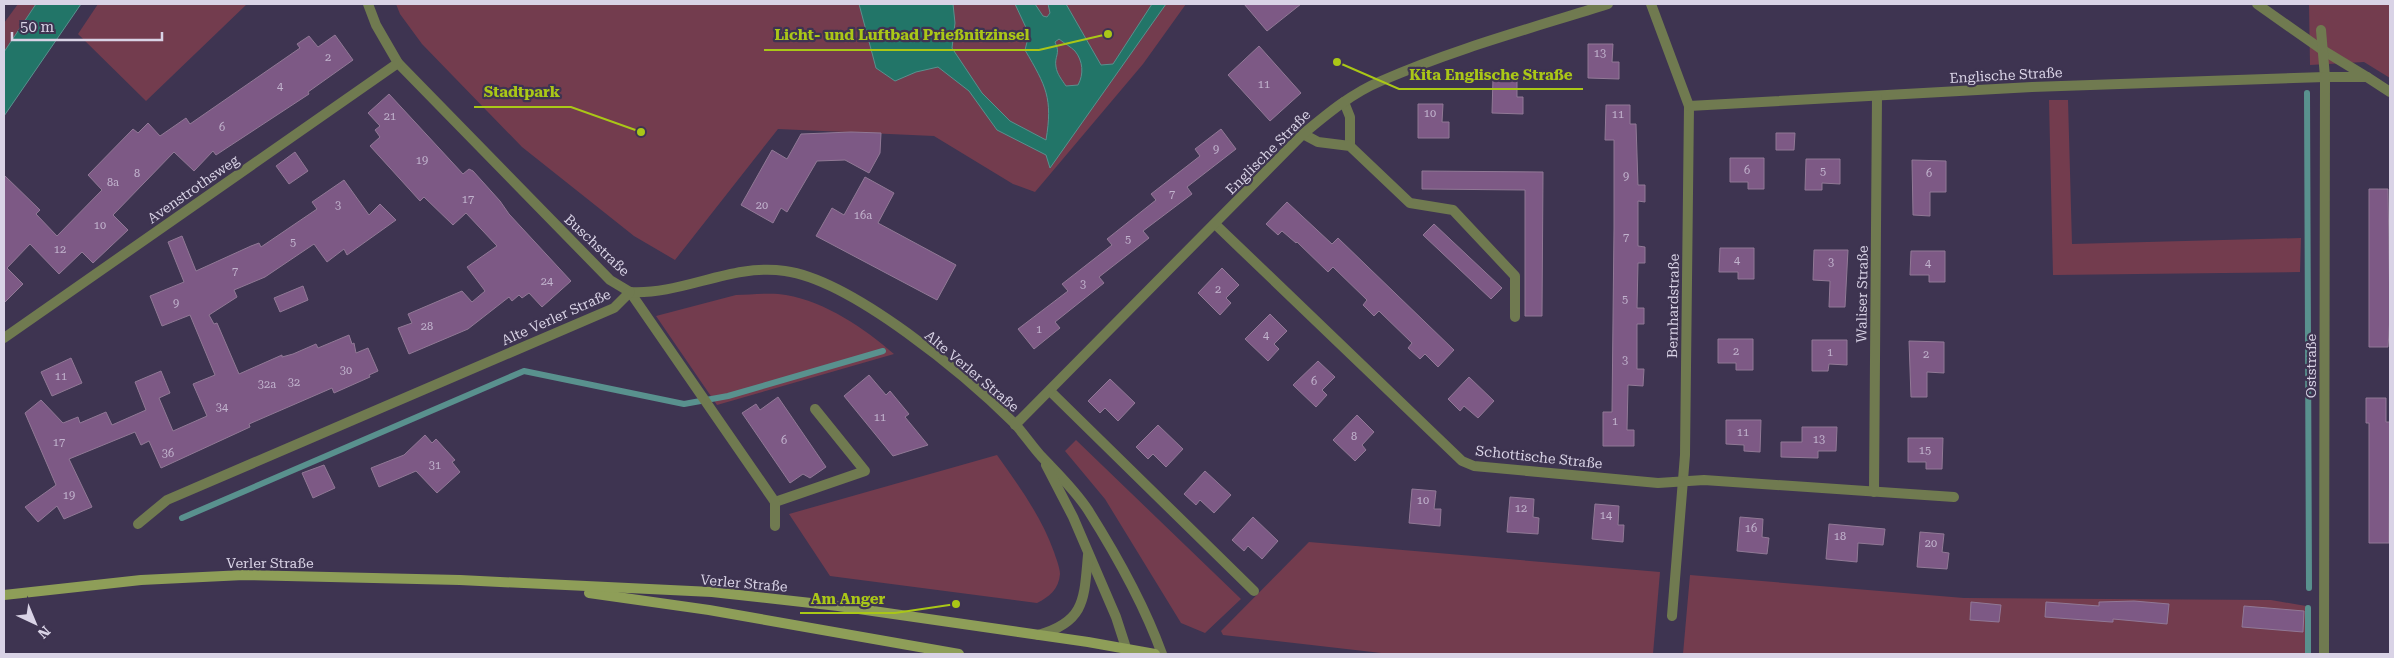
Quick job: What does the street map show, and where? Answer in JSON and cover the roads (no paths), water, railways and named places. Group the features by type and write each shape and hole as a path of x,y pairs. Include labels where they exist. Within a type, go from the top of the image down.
{"main road":[{"name":"Verler Straße","path":"4,596 141,580 244,575 460,580 712,592 838,606 1036,635 1128,652 1155,654"},
{"name":"Verler Straße","path":"536,585 708,610 959,654"}],"street":[{"name":"Buschstraße","path":"368,4 376,25 398,63 610,280 630,292 775,502"},
{"name":"Englische Straße","path":"1015,425 1303,134 1344,102 1380,81 1459,52 1608,4"},
{"name":"Bernhardstraße","path":"1651,4 1688,106 1685,455 1672,616"},
{"path":"2257,4 2321,49 2390,92"},
{"name":"Oststraße","path":"2321,30 2321,49 2325,77 2324,654"},
{"name":"Avenstrothsweg","path":"4,338 398,63"},
{"name":"Englische Straße","path":"1688,106 2032,87 2367,77"},
{"name":"Waliser Straße","path":"1874,492 1878,96"},
{"path":"1344,102 1350,118 1350,146"},
{"path":"1303,134 1318,142 1350,146 1410,203 1453,210 1515,276 1515,317"},
{"name":"Schottische Straße","path":"1215,224 1462,461 1474,466 1658,483 1704,480 1954,497"},
{"name":"Alte Verler Straße","path":"138,524 167,500 614,308 630,292 646,293 734,272 785,271 830,284 897,326 968,382 1015,425 1040,455 1063,478 1087,509 1145,610 1162,654"},
{"path":"1050,391 1254,591"},
{"path":"776,526 775,502 865,471 815,409"},
{"name":"Alte Verler Straße","path":"1040,455 1074,517 1116,617 1128,652"},
{"name":"Alte Verler Straße","path":"1036,635 1053,630 1072,620 1080,606 1085,590 1088,554"}],"waterway":[{"path":"2307,93 2309,588"},
{"path":"182,518 524,371 684,404 728,396 883,351"},
{"path":"2308,608 2308,654"}],"place":[{"name":"Licht- und Luftbad Prießnitzinsel","path":"1108,34"},
{"name":"Kita Englische Straße","path":"1337,62"},
{"name":"Stadtpark","path":"641,132"},
{"name":"Am Anger","path":"956,604"}]}
